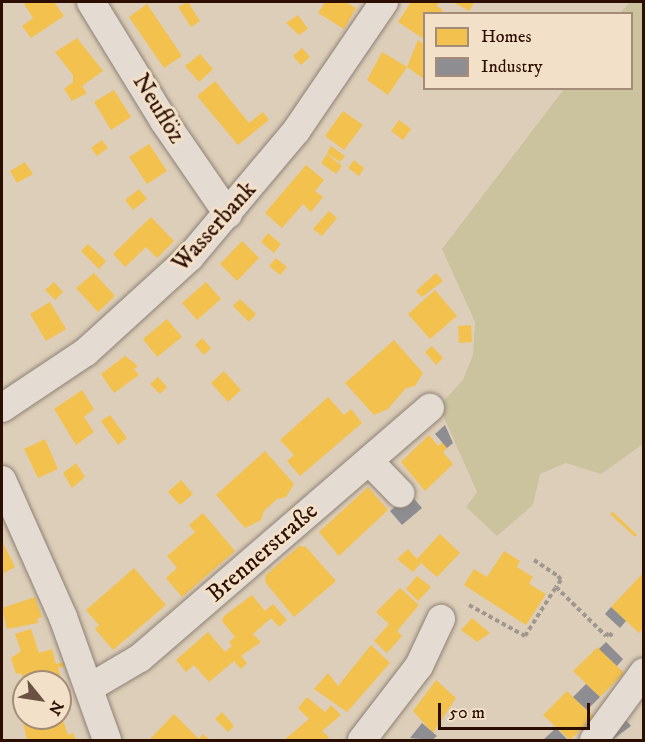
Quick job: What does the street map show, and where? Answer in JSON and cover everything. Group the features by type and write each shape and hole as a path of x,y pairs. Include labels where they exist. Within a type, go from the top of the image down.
{"street":[{"name":"Neuflöz","path":"91,2 164,121 228,214"},
{"name":"Wasserbank","path":"2,408 86,352 126,320 228,214 329,87 384,2"},
{"name":"Brennerstraße","path":"89,688 140,658 430,408"},
{"path":"369,461 400,493"},
{"path":"2,480 44,570 89,688 106,741"},
{"path":"362,741 419,666 441,619"},
{"path":"594,741 644,672"}],"path":[{"path":"469,605 525,636 561,580 534,560"},
{"path":"556,587 606,636 609,633 613,636"}],"shaded area":[{"path":"630,2 643,2 643,444 601,474 566,463 540,474 533,505 497,536 466,507 477,492 439,406 463,380 473,355 475,322 442,249 563,90 633,90 633,12 621,12"}],"building: Homes":[{"path":"54,2 64,16 31,38 22,26 33,18 24,4"},
{"path":"188,2 200,21 191,27 178,7"},
{"path":"325,2 345,2 356,8 344,29 318,13"},
{"path":"411,2 439,2 437,6 443,10 442,12 423,12 423,38 398,22"},
{"path":"453,2 472,2 474,3 469,11"},
{"path":"147,4 182,56 164,68 129,17"},
{"path":"298,15 308,29 299,35 286,23"},
{"path":"77,38 103,71 82,86 87,93 72,101 64,89 73,82 73,75 55,52"},
{"path":"418,40 423,43 423,78 407,67"},
{"path":"302,48 310,57 301,65 293,56"},
{"path":"382,52 407,67 388,95 367,80"},
{"path":"200,54 213,69 199,82 185,66"},
{"path":"215,81 249,123 263,112 269,120 238,145 197,96"},
{"path":"114,90 131,117 111,130 94,102"},
{"path":"343,111 363,125 344,150 325,136"},
{"path":"399,120 411,129 403,140 391,131"},
{"path":"102,140 108,148 97,156 91,148"},
{"path":"149,144 167,171 147,184 129,157"},
{"path":"331,146 345,156 340,162 327,153"},
{"path":"327,154 342,166 336,174 321,163"},
{"path":"354,160 364,168 359,176 348,168"},
{"path":"25,162 33,174 17,183 10,171"},
{"path":"306,165 324,180 315,191 323,197 311,212 303,204 282,228 265,213"},
{"path":"139,189 147,199 133,210 125,200"},
{"path":"329,211 337,218 322,236 313,229"},
{"path":"151,217 174,241 157,258 146,247 125,267 113,254"},
{"path":"268,233 281,244 274,253 261,242"},
{"path":"242,241 259,258 237,281 220,264"},
{"path":"88,244 106,261 99,269 81,251"},
{"path":"276,258 287,267 280,275 269,266"},
{"path":"94,273 115,296 98,312 76,288"},
{"path":"436,273 443,281 422,297 416,291"},
{"path":"54,282 63,292 55,300 45,290"},
{"path":"206,282 221,299 197,320 182,303"},
{"path":"435,290 457,316 430,339 408,314"},
{"path":"240,299 256,314 249,322 233,306"},
{"path":"50,302 66,329 46,341 30,314"},
{"path":"167,319 182,337 157,357 143,339"},
{"path":"471,325 472,342 459,343 458,326"},
{"path":"202,338 211,348 204,355 195,345"},
{"path":"394,340 423,373 415,386 406,388 388,409 374,415 345,383"},
{"path":"432,346 443,358 436,365 425,352"},
{"path":"125,356 138,366 134,369 139,375 114,393 101,374"},
{"path":"224,371 241,390 228,402 211,383"},
{"path":"158,377 167,387 160,394 150,384"},
{"path":"82,390 94,409 84,417 94,432 76,445 54,409"},
{"path":"328,397 344,415 351,409 362,423 300,476 287,461 294,455 280,440"},
{"path":"110,415 127,438 118,445 101,421"},
{"path":"429,435 438,446 443,442 447,448 443,452 453,464 425,491 401,462"},
{"path":"45,439 58,469 38,478 24,449"},
{"path":"265,451 294,484 286,497 277,499 264,511 261,520 245,528 216,495"},
{"path":"76,463 85,477 72,488 63,473"},
{"path":"181,480 193,494 180,505 168,492"},
{"path":"368,487 388,510 339,556 319,532"},
{"path":"613,512 637,535 635,537 610,514"},
{"path":"203,513 235,551 182,597 166,578 177,568 167,556 195,532 189,525"},
{"path":"440,534 460,553 437,577 421,563 413,572 397,559 408,549 417,559"},
{"path":"2,541 15,567 2,574"},
{"path":"299,546 306,547 336,581 294,617 265,582 266,575"},
{"path":"504,551 520,561 517,567 533,577 529,584 546,594 526,625 464,585 474,569 487,577"},
{"path":"134,568 166,605 113,650 95,629 99,625 86,610"},
{"path":"644,572 644,628 639,633 611,607"},
{"path":"417,576 431,587 418,601 406,589"},
{"path":"400,588 419,605 397,631 402,636 387,653 374,641 389,624 376,612"},
{"path":"252,595 265,611 273,604 287,620 279,627 271,618 253,634 261,642 241,656 247,663 241,669 234,661 209,682 194,665 186,672 176,660 208,632 225,652 232,646 229,642 235,637 222,621 224,616"},
{"path":"35,597 42,617 37,619 38,623 7,629 2,608"},
{"path":"472,618 490,633 477,642 461,630"},
{"path":"31,629 39,653 52,649 56,664 63,662 65,666 58,668 59,670 15,670 11,658 21,651 15,634"},
{"path":"371,645 390,663 347,712 314,689 328,673 338,686"},
{"path":"598,647 624,673 600,697 573,671"},
{"path":"436,680 456,698 433,733 413,711"},
{"path":"567,691 594,717 570,740 543,715"},
{"path":"307,697 325,712 331,705 341,715 322,731 329,737 326,740 284,740 309,719 298,708"},
{"path":"222,712 234,726 228,732 215,719"},
{"path":"174,714 199,739 203,734 210,740 149,740"},
{"path":"25,730 66,730 68,735 73,733 76,740 27,740"}],"building: Industry":[{"path":"445,425 453,443 447,448 435,434"},
{"path":"410,494 422,508 402,525 390,511"},
{"path":"611,607 626,621 620,628 605,614"},
{"path":"606,642 623,659 617,666 599,649"},
{"path":"586,684 600,697 587,710 573,697"},
{"path":"624,718 631,726 612,740 607,734"},
{"path":"422,723 437,736 432,740 410,738"},
{"path":"556,728 568,740 543,740"}]}
